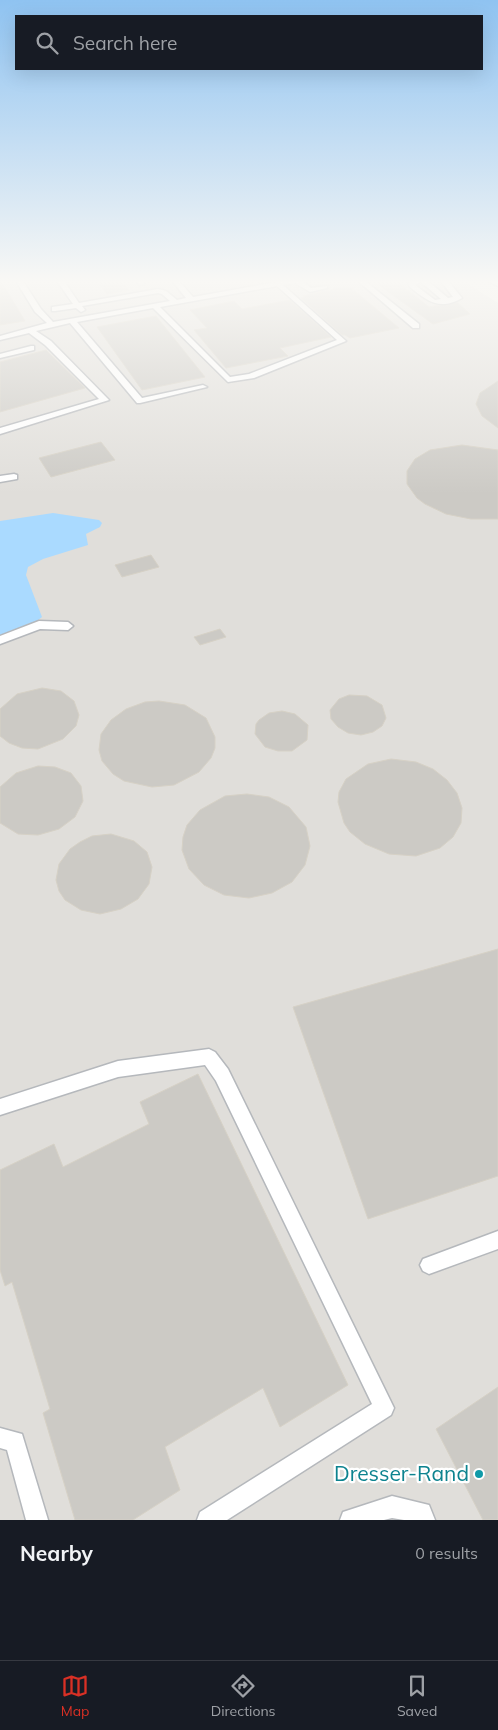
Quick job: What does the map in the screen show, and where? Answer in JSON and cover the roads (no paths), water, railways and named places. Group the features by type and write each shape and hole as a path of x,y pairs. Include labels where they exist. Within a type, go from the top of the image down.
{"street":[{"path":"0,356 16,352"},
{"path":"0,431 105,400 57,352"},
{"path":"98,352 140,401 204,387"},
{"path":"200,352 228,380 251,376 314,352"},
{"path":"0,479 14,476"},
{"path":"0,640 39,625 68,626"},
{"path":"0,1107 118,1068 209,1057 222,1075 384,1408 208,1520"},
{"path":"429,1265 498,1240"},
{"path":"0,1438 15,1441 36,1520"},
{"path":"351,1520 392,1507 421,1514 424,1520"}],"water":[{"path":"53,513 99,520 102,523 100,527 86,534 88,545 43,559 28,567 26,575 42,617 33,624 0,636 0,521"}],"place":[{"name":"Dresser-Rand","path":"479,1474"}]}
